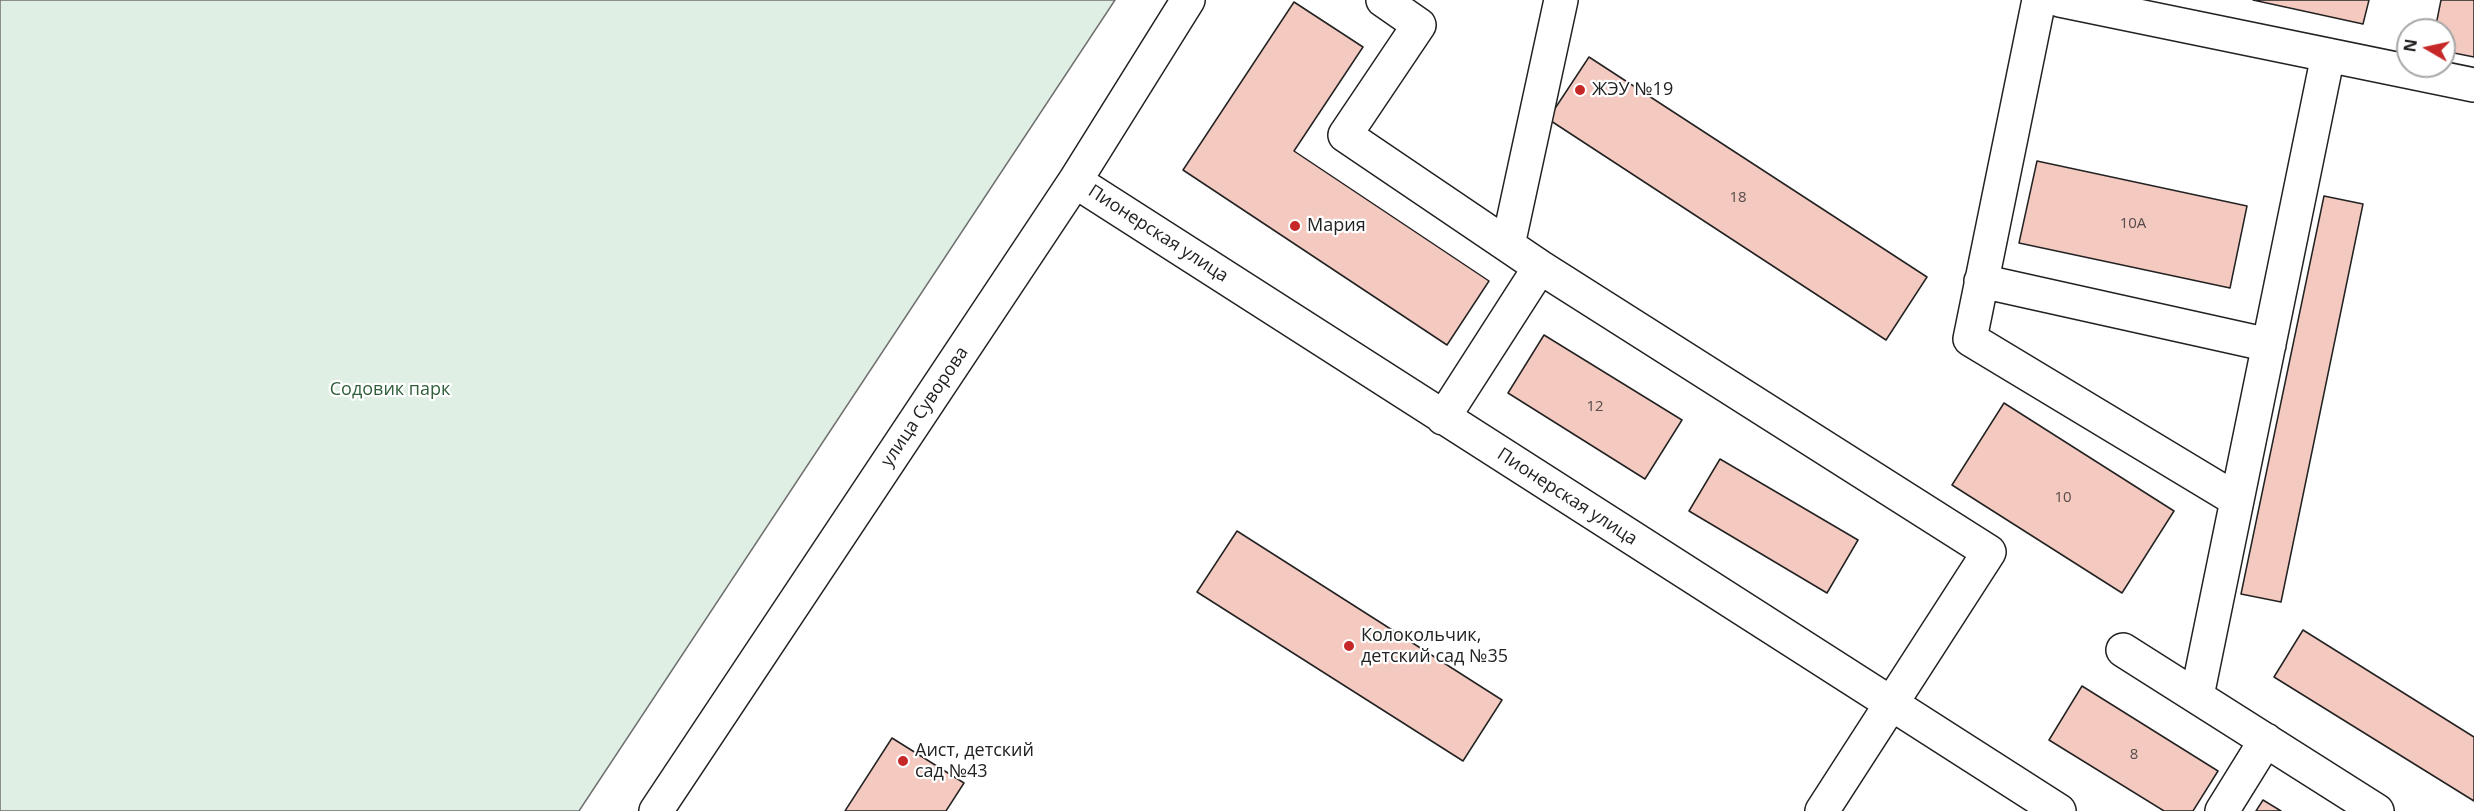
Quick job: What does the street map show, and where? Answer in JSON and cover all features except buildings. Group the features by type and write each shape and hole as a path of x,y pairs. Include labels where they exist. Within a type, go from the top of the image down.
{"street":[{"name":"улица Суворова","path":"656,811 1075,181 1188,0"},
{"path":"1383,0 1419,26 1345,135 1540,267 1989,552 1822,811"},
{"path":"1508,245 1561,0"},
{"path":"2039,0 1970,339 2237,500"},
{"path":"2060,0 2474,85"},
{"path":"2197,696 2328,55"},
{"name":"Пионерская улица","path":"1075,181 2059,811"},
{"path":"1443,418 1540,267"},
{"path":"1981,281 2269,345"},
{"path":"2123,650 2377,811"},
{"path":"2222,811 2266,740"}],"green space":[{"name":"Содовик парк","path":"0,0 1115,0 579,811 0,811"}],"place":[{"name":"ЖЭУ №19","path":"1580,90"},
{"name":"Мария","path":"1295,226"},
{"name":"Колокольчик, детский сад №35","path":"1349,646"},
{"name":"Аист, детский сад №43","path":"903,761"}]}
